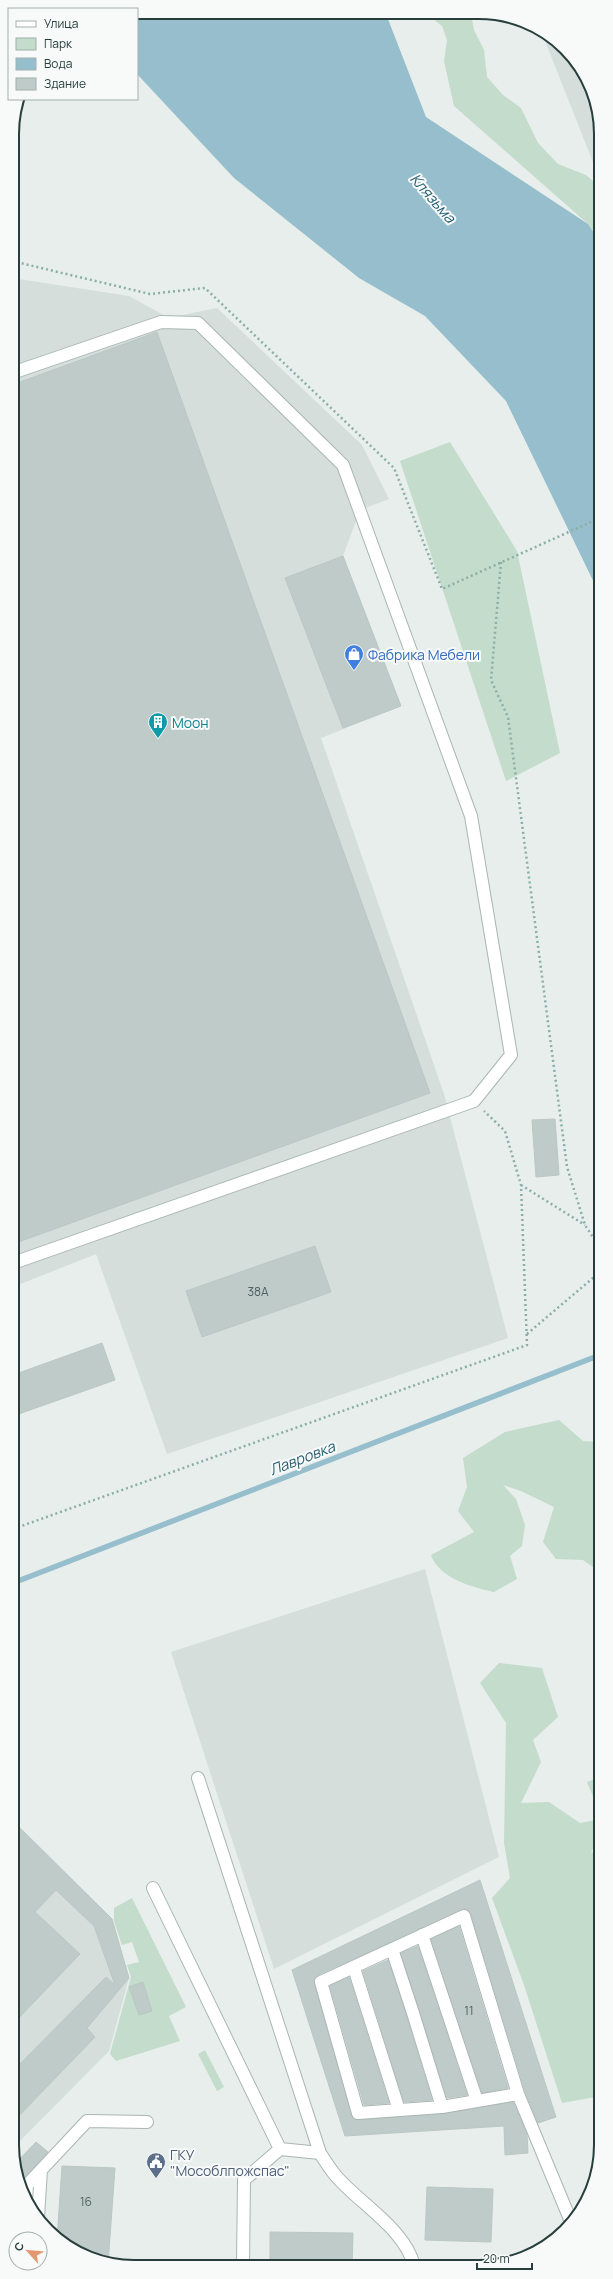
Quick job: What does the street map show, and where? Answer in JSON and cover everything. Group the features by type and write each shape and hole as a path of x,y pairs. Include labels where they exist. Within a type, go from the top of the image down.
{"street":[{"path":"19,371 161,322 198,323 343,465 472,816 511,1055 474,1101 19,1261"},
{"path":"198,1778 320,2153 336,2176 394,2232 412,2260"},
{"path":"153,1888 280,2149"},
{"path":"518,2094 442,2107 358,2113 321,1982 464,1916 518,2094 569,2216"},
{"path":"422,1935 477,2101"},
{"path":"392,1949 414,2012 442,2107"},
{"path":"354,1968 399,2110"},
{"path":"27,2186 87,2121 147,2122"},
{"path":"243,2260 244,2180 280,2149 320,2153"},
{"path":"38,2210 41,2170"}],"path":[{"path":"442,588 594,521"},
{"path":"501,562 491,680 508,717 567,1167 585,1225 594,1239"},
{"path":"19,1527 527,1345 521,1185 505,1131 474,1101"},
{"path":"521,1185 585,1225"},
{"path":"526,1334 594,1277"}],"shaded area":[{"path":"544,39 560,53 575,70 585,90 593,119 594,165"},
{"path":"19,279 129,296 169,318 217,308 362,445 389,499 360,510 343,556 401,706 321,738 444,1094 508,1338 167,1454 96,1254 19,1285"},
{"path":"425,1569 499,1857 274,1969 171,1652"},
{"path":"19,1827 112,1919 129,1978 109,2051 19,2142"}],"green space":[{"path":"433,19 472,19 474,30 484,50 487,77 503,95 521,108 538,143 558,164 586,175 594,182 594,233 588,224 454,106 444,61 447,40 442,26"},
{"path":"450,442 517,551 560,753 506,781 400,461"},
{"path":"559,1420 583,1441 594,1442 594,1568 583,1560 556,1559 543,1542 554,1507 521,1491 503,1485 516,1499 525,1525 522,1546 510,1556 517,1579 494,1592 457,1580 441,1570 435,1563 431,1555 474,1532 458,1511 467,1487 463,1458 505,1432"},
{"path":"499,1663 542,1668 558,1717 533,1740 541,1762 521,1803 549,1802 580,1823 594,1820 594,1847 591,1852 594,1853 594,2097 562,2103 524,1985 492,1898 510,1878 504,1843 506,1723 480,1683"},
{"path":"594,1780 594,1799 587,1782"},
{"path":"132,1898 186,2007 169,2016 180,2041 116,2061 110,2054 131,1977 127,1965 139,1962 132,1942 122,1945 114,1921 114,1908"},
{"path":"205,2050 224,2087 217,2091 198,2054"}],"water":[{"name":"Клязьма","path":"138,19 388,19 426,117 588,224 594,233 594,583 506,401 425,316 359,278 234,178 138,75"}],"building":[{"name":"Моон","path":"157,332 430,1093 19,1242 19,382"},
{"name":"Фабрика Мебели","path":"343,556 401,706 343,728 285,578"},
{"path":"555,1119 559,1175 536,1177 532,1120"},
{"path":"315,1246 331,1292 202,1337 186,1291"},
{"path":"102,1343 115,1380 19,1414 19,1373"},
{"path":"19,1827 112,1919 129,1978 87,2028 95,2037 19,2116 19,2065 106,1977 115,1985 94,1926 56,1890 35,1912 80,1954 19,2018"},
{"path":"480,1880 556,2117 538,2123 525,2091 471,1914 465,1909 318,1975 315,1978 314,1984 353,2118 359,2120 443,2114 513,2102 527,2134 528,2153 505,2155 504,2126 345,2136 292,1970"},
{"path":"459,1926 508,2088 482,2093 431,1939"},
{"path":"418,1946 467,2095 447,2098 401,1953"},
{"path":"388,1960 432,2100 404,2102 363,1971"},
{"path":"349,1977 389,2103 364,2105 330,1986"},
{"path":"143,1982 152,2011 139,2015 129,1987"},
{"path":"36,2142 48,2152 24,2178 20,2159"},
{"path":"62,2166 115,2168 109,2257 83,2248 70,2241 58,2230"},
{"path":"427,2187 493,2189 491,2242 425,2240"},
{"path":"270,2232 353,2233 352,2260 270,2260"}],"waterway":[{"name":"Лавровка","path":"19,1581 594,1357"}],"place":[{"name":"Фабрика Мебели","path":"354,671"},
{"name":"Моон","path":"158,739"},
{"name":"ГКУ \"Мособлпожспас\"","path":"156,2179"}]}
